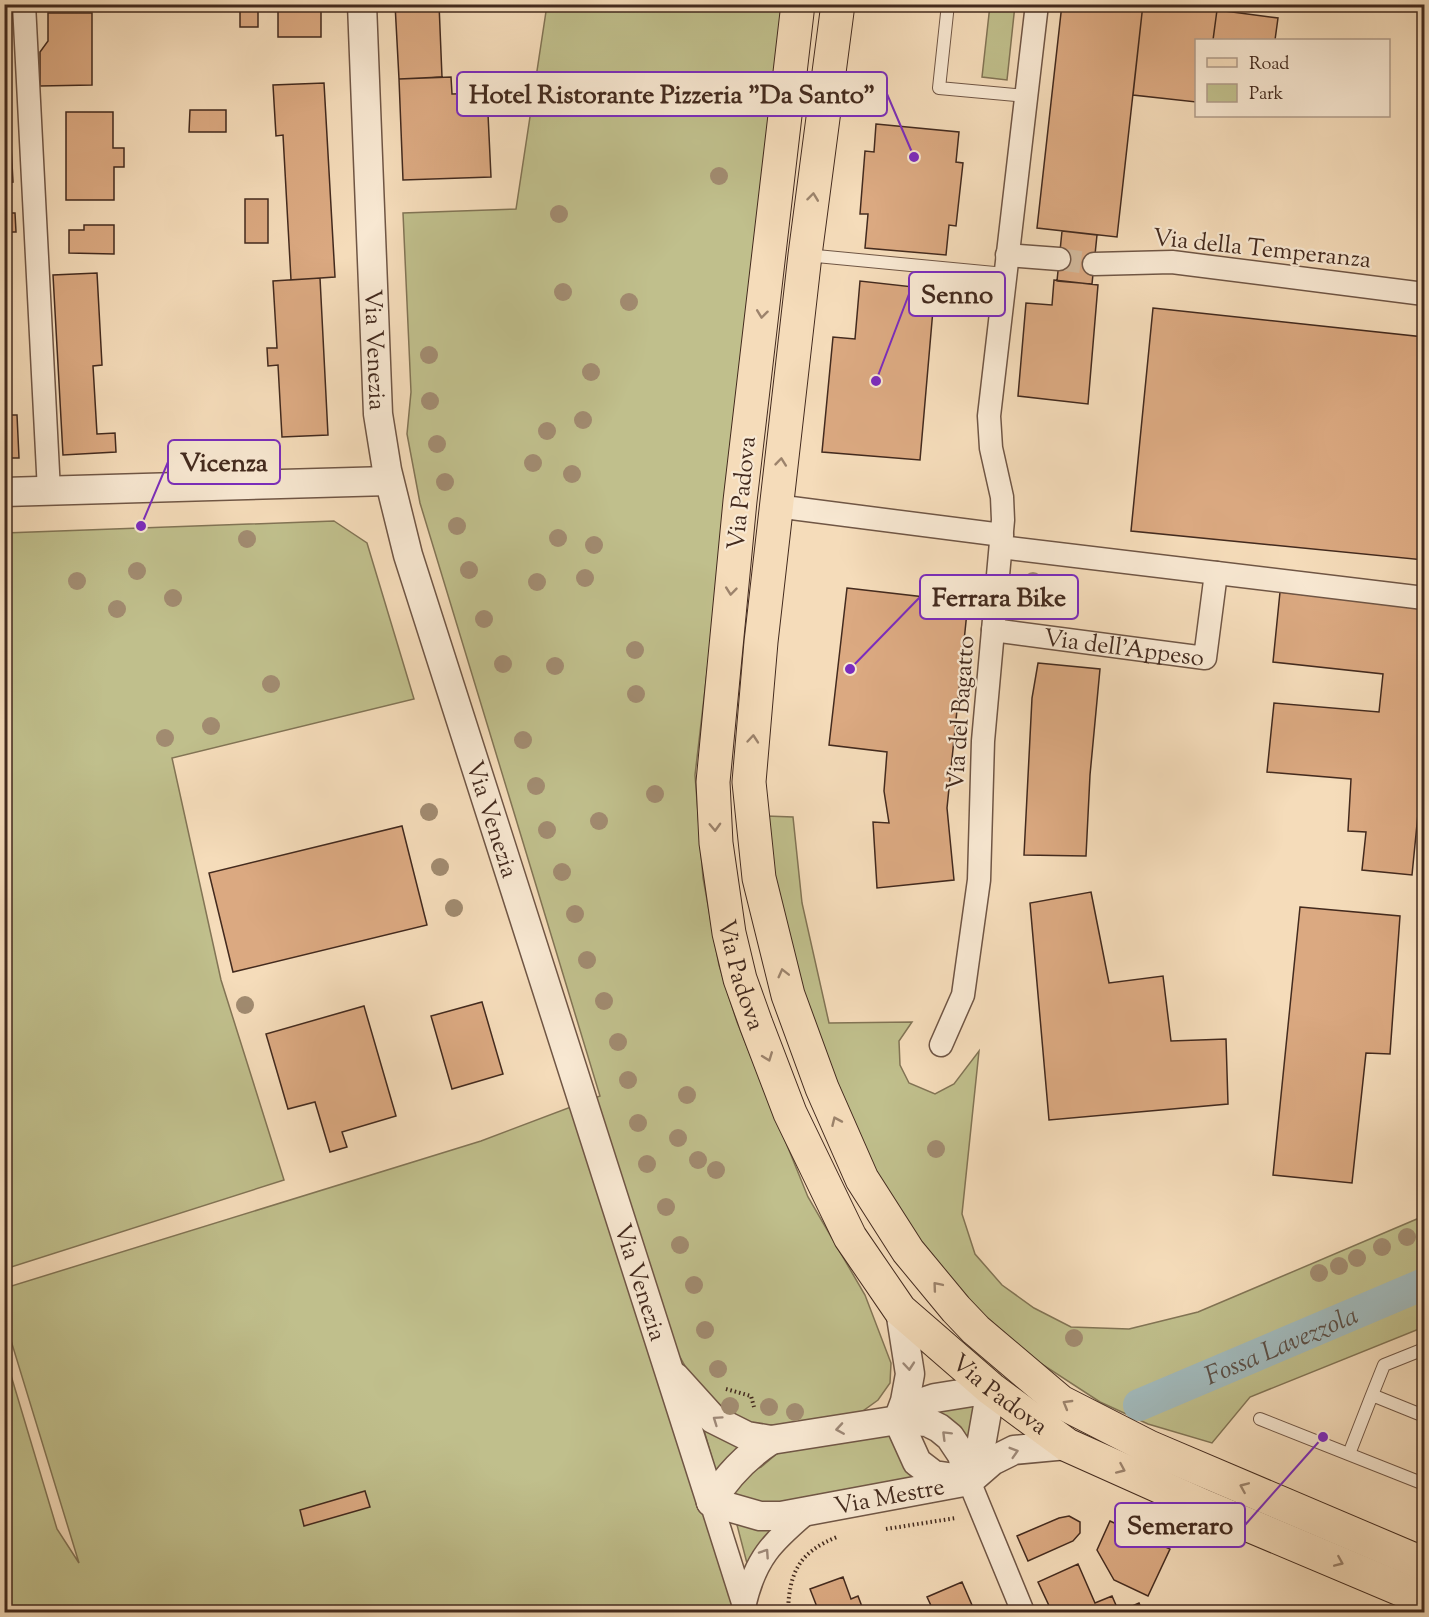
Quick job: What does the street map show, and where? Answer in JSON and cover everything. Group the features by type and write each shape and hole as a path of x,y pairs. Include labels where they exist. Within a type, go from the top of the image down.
{"main road":[{"name":"Via Padova","path":"798,4 740,501 713,782 716,843 729,933 740,979 790,1113 850,1237 900,1310 992,1389 1067,1445 1294,1526 1425,1564"},
{"name":"Via Padova","path":"838,9 805,255 761,642 749,782 759,878 788,995 822,1088 862,1179 908,1251 976,1330 1062,1402 1149,1446 1425,1599"},
{"path":"740,501 777,506"},
{"path":"713,782 749,782"},
{"name":"Via Mestre","path":"992,1389 1015,1362"}],"street":[{"path":"24,4 49,491"},
{"name":"Via Venezia","path":"362,4 377,384 381,432 389,481 408,555 745,1610"},
{"name":"Via del Bagatto","path":"941,1045 963,995 979,880 983,741 1001,541 1002,496 991,448 989,416 1037,4"},
{"path":"1006,264 1059,259"},
{"name":"Via della Temperanza","path":"1094,264 1172,261 1425,294"},
{"path":"4,492 389,481"},
{"path":"777,506 1216,573 1425,597"},
{"name":"Via dell'Appeso","path":"993,630 1205,658 1216,573"},
{"path":"898,1420 905,1401 910,1374 900,1310"},
{"name":"Via Mestre","path":"668,1368 713,1419 747,1436 771,1440 898,1420 927,1422 950,1437 962,1455 969,1481"},
{"name":"Via Mestre","path":"898,1420 920,1403 935,1398 992,1389 980,1451 969,1481"},
{"name":"Via Mestre","path":"898,1420 917,1461 934,1475 969,1481"},
{"name":"Via Mestre","path":"771,1440 736,1466 711,1502 760,1516 781,1516 969,1481 992,1461 1014,1450 1067,1445"},
{"path":"969,1481 1023,1612"},
{"name":"Via Mestre","path":"745,1610 749,1586 759,1562 772,1543 810,1510"}],"lane":[{"path":"948,4 939,88 1026,96"},
{"path":"805,255 1006,264"},
{"path":"1349,1454 1384,1365 1425,1349"},
{"path":"1372,1395 1425,1416"},
{"path":"1260,1419 1425,1484"}],"path":[{"path":"876,1530 982,1514"},
{"path":"788,1612 790,1581 797,1567 810,1551 840,1536"}],"green space":[{"path":"547,5 785,5 695,775 703,878 719,965 737,1022 808,1197 865,1295 891,1363 890,1383 878,1400 860,1413 768,1433 724,1415 693,1380 680,1357 738,1612 5,1612 4,1352 57,1529 79,1563 5,1321 5,1288 481,1141 600,1096 420,503 407,434 411,392 403,213 516,209"},
{"path":"990,5 1015,5 1007,80 982,77"},
{"path":"334,521 367,543 414,699 172,758 221,980 284,1180 5,1269 5,533"},
{"path":"766,816 793,817 802,903 829,1023 912,1022 899,1041 900,1065 909,1083 935,1094 954,1084 979,1051 962,1214 975,1254 1002,1285 1034,1308 1071,1327 1129,1329 1198,1312 1424,1216 1424,1327 1250,1397 1212,1443 1148,1424 1100,1402 1037,1361 967,1300 910,1234 863,1154 821,1055 771,878"},
{"path":"975,1401 967,1443 933,1414 952,1404"},
{"path":"700,1416 754,1443 717,1476"},
{"path":"894,1434 923,1482 771,1508 724,1496 748,1472 761,1467 780,1451"},
{"path":"736,1521 783,1523 749,1571"}],"building":[{"path":"223,4 258,4 258,27 240,27 240,10 223,10"},
{"path":"278,4 321,4 321,37 278,37"},
{"path":"395,4 439,4 442,77 399,79"},
{"path":"499,4 528,4 528,8 499,10"},
{"path":"1062,4 1143,4 1117,237 1037,228"},
{"path":"1143,4 1217,10 1213,39 1195,39 1195,102 1133,95"},
{"path":"1217,10 1278,18 1275,39 1213,39"},
{"path":"48,13 92,13 92,85 40,86 40,52 48,41"},
{"path":"4,69 7,69 13,182 4,183"},
{"path":"451,77 452,94 487,93 491,177 403,180 399,79"},
{"path":"324,83 335,277 291,280 283,135 276,136 273,85"},
{"path":"190,110 226,110 226,132 189,132"},
{"path":"66,112 113,112 113,148 124,148 124,167 114,167 114,200 66,200"},
{"path":"876,124 959,132 956,162 963,163 956,226 949,225 946,255 865,248 868,214 860,214 865,151 874,152"},
{"path":"245,199 268,199 268,243 245,243"},
{"path":"4,213 15,213 16,232 4,232"},
{"path":"84,225 114,225 114,254 69,253 69,230 84,230"},
{"path":"1062,231 1097,235 1092,284 1057,281"},
{"path":"97,273 102,365 93,366 97,434 115,433 116,452 63,455 53,275"},
{"path":"914,273 936,275 920,460 822,452 833,337 855,339 860,281 913,287"},
{"path":"320,278 328,435 282,437 278,365 268,366 267,348 277,348 273,281"},
{"path":"1054,280 1098,285 1088,404 1018,396 1026,303 1052,305"},
{"path":"1153,308 1424,337 1424,560 1131,531"},
{"path":"4,319 11,319 11,354 4,354"},
{"path":"4,415 17,415 19,458 4,458"},
{"path":"847,588 968,602 947,808 954,880 877,888 873,822 889,823 884,791 887,752 829,745"},
{"path":"1280,592 1424,608 1424,753 1412,875 1362,870 1366,832 1348,831 1351,779 1267,772 1274,703 1379,712 1383,674 1273,662"},
{"path":"1038,663 1100,669 1090,775 1086,856 1024,855 1032,698"},
{"path":"402,826 427,925 233,972 209,873"},
{"path":"1091,892 1109,983 1163,976 1171,1041 1226,1039 1228,1104 1049,1120 1030,903"},
{"path":"1300,907 1400,916 1390,1054 1366,1053 1352,1183 1273,1175"},
{"path":"482,1002 503,1074 452,1089 431,1016"},
{"path":"364,1006 396,1116 342,1132 347,1147 330,1152 315,1102 288,1109 266,1034"},
{"path":"365,1491 370,1507 304,1526 300,1510"},
{"path":"1069,1516 1080,1522 1080,1533 1073,1541 1028,1561 1017,1536"},
{"path":"1110,1521 1170,1549 1148,1596 1114,1580 1097,1550"},
{"path":"1078,1564 1095,1603 1112,1596 1119,1612 1052,1612 1038,1582"},
{"path":"843,1577 851,1599 858,1596 864,1612 808,1612 807,1610 817,1607 810,1589"},
{"path":"962,1582 975,1612 934,1612 927,1597"},
{"path":"1139,1603 1143,1612 1119,1612"}],"waterway":[{"name":"Fossa Lavezzola","path":"1139,1405 1424,1284"}],"tunnel":[{"path":"1059,259 1094,264"}],"place":[{"name":"Hotel Ristorante Pizzeria \"Da Santo\"","path":"914,157"},
{"name":"Senno","path":"876,381"},
{"name":"Vicenza","path":"141,526"},
{"name":"Ferrara Bike","path":"850,669"},
{"name":"Semeraro","path":"1323,1437"}]}
